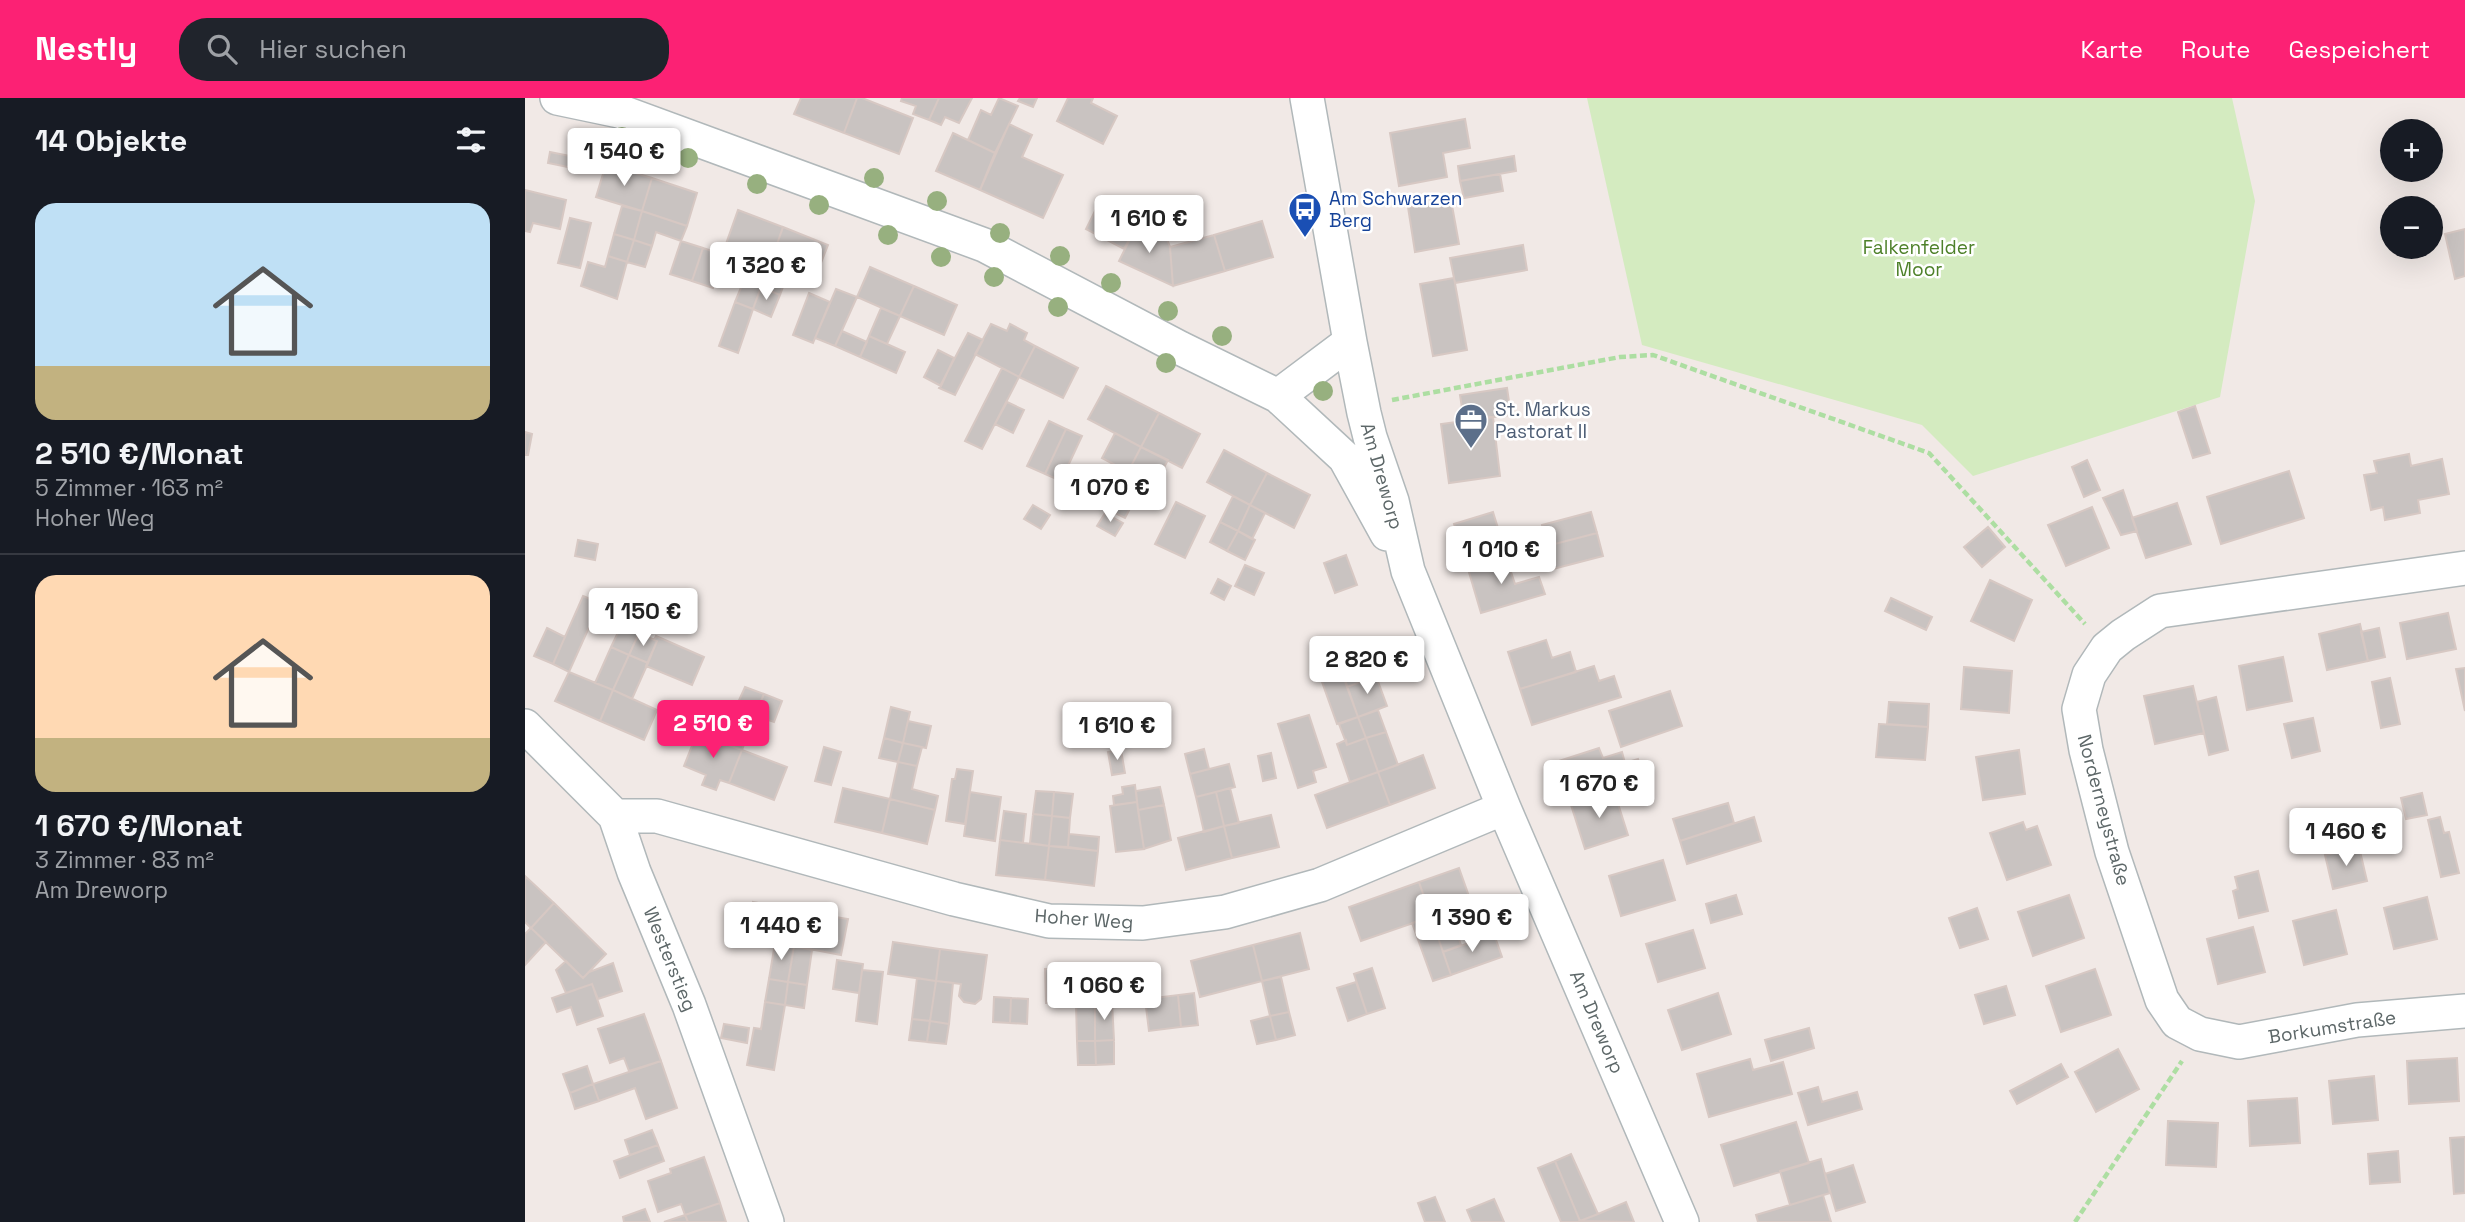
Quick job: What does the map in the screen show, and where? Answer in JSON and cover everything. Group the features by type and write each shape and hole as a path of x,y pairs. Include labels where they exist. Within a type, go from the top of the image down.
{"street":[{"path":"558,98 620,104 984,245 1278,396 1345,458 1408,570"},
{"name":"Am Dreworp","path":"1307,98 1350,342 1370,437 1392,501 1408,570 1504,808 1682,1222"},
{"path":"1278,396 1350,342"},
{"name":"Norderneystraße","path":"2200,1034 2177,1022 2162,1000 2112,852 2086,750 2079,709 2089,676 2107,648 2160,611 2465,568"},
{"name":"Westerstieg","path":"525,726 615,816 634,873 689,1004 767,1222"},
{"name":"Hoher Weg","path":"615,816 657,816 954,899 1049,921 1143,923 1225,912 1320,885 1504,808"},
{"name":"Borkumstraße","path":"2200,1034 2239,1042 2357,1020 2465,1011"}],"path":[{"path":"1363,404 1620,357 1653,355 1929,453 2107,648"},
{"path":"2075,1222 2200,1034"}],"green space":[{"name":"Falkenfelder Moor","path":"1587,98 2232,98 2255,201 2220,397 1973,476 1922,425 1642,345"}],"building":[{"path":"801,98 857,98 844,133 794,114"},
{"path":"857,98 913,118 899,154 844,133"},
{"path":"902,98 939,98 929,120 913,114 916,106 901,101"},
{"path":"939,98 972,98 959,123 945,117 941,125 929,120"},
{"path":"999,98 1018,106 995,153 968,140 981,110 991,115"},
{"path":"1020,98 1037,98 1033,107 1018,101"},
{"path":"1068,98 1093,98 1091,103 1117,116 1103,144 1057,121"},
{"path":"1465,119 1470,148 1443,153 1447,177 1399,186 1390,133"},
{"path":"1009,124 1032,135 1022,157 1063,175 1043,218 980,190"},
{"path":"953,133 995,153 980,190 936,171"},
{"path":"550,152 575,157 573,168 548,163"},
{"path":"1514,156 1516,171 1460,181 1458,166"},
{"path":"606,164 652,178 642,211 596,197"},
{"path":"1500,174 1503,191 1464,198 1460,181"},
{"path":"652,178 697,193 687,226 642,211"},
{"path":"525,190 566,200 560,229 533,223 530,232 525,231"},
{"path":"1451,200 1459,244 1415,252 1408,207"},
{"path":"1098,205 1137,225 1124,249 1086,229"},
{"path":"622,206 642,211 634,240 614,234"},
{"path":"738,210 783,227 771,261 726,244"},
{"path":"642,211 687,226 681,241 656,232 652,246 634,240"},
{"path":"570,218 591,223 580,268 558,263"},
{"path":"1262,221 1273,257 1225,271 1214,235"},
{"path":"1137,225 1167,239 1173,286 1119,261"},
{"path":"783,227 828,245 815,278 771,261"},
{"path":"2465,229 2465,276 2455,279 2445,234"},
{"path":"614,234 634,240 627,262 608,256"},
{"path":"1214,235 1225,271 1173,286 1170,247"},
{"path":"634,240 652,246 645,267 627,262"},
{"path":"681,241 703,248 692,281 670,274"},
{"path":"1523,245 1527,270 1455,283 1450,258"},
{"path":"703,248 724,255 713,288 692,281"},
{"path":"608,256 627,262 617,299 581,286 588,262 605,267"},
{"path":"757,256 771,261 761,287 748,282"},
{"path":"771,261 790,268 780,295 761,287"},
{"path":"870,267 914,286 900,316 857,297"},
{"path":"1454,278 1467,350 1433,356 1420,284"},
{"path":"744,280 761,287 753,309 735,302"},
{"path":"914,286 957,305 944,335 900,316"},
{"path":"761,287 780,295 771,317 753,309"},
{"path":"836,289 857,297 835,346 815,338"},
{"path":"809,293 830,302 813,343 793,335"},
{"path":"735,302 753,309 738,353 719,346"},
{"path":"881,308 900,316 887,344 869,336"},
{"path":"991,324 1007,331 1010,324 1027,333 1024,340 1035,346 1019,377 975,354"},
{"path":"842,331 867,342 860,357 835,346"},
{"path":"968,333 983,340 955,395 939,388"},
{"path":"869,336 905,352 896,373 860,357"},
{"path":"1035,346 1078,368 1063,398 1019,377"},
{"path":"938,350 954,358 941,386 924,377"},
{"path":"1002,368 1019,377 982,449 965,441"},
{"path":"1106,386 1159,413 1141,447 1088,419"},
{"path":"1507,388 1511,415 1464,421 1460,395"},
{"path":"1007,402 1024,410 1013,433 995,424"},
{"path":"2195,406 2210,453 2193,458 2178,412"},
{"path":"1159,413 1200,434 1182,468 1141,447"},
{"name":"St. Markus Pastorat II","path":"1493,417 1500,476 1449,483 1441,424"},
{"path":"1049,421 1066,429 1045,474 1027,466"},
{"path":"1066,429 1082,436 1061,481 1045,474"},
{"path":"525,432 532,434 528,455 525,455"},
{"path":"1115,433 1141,447 1128,472 1102,458"},
{"path":"1141,447 1168,460 1155,485 1128,472"},
{"path":"1224,450 1267,473 1250,505 1207,482"},
{"path":"2409,454 2411,466 2442,459 2449,494 2418,500 2420,513 2385,520 2383,507 2371,510 2364,475 2377,473 2374,461"},
{"path":"2087,460 2100,490 2084,497 2072,467"},
{"path":"1112,463 1128,472 1118,491 1102,482"},
{"path":"2289,471 2304,518 2221,544 2207,497"},
{"path":"1128,472 1145,480 1135,499 1118,491"},
{"path":"1267,473 1310,495 1294,528 1250,505"},
{"path":"1102,482 1118,491 1109,510 1092,501"},
{"path":"2123,490 2137,531 2121,535 2103,498"},
{"path":"1118,491 1135,499 1125,518 1109,510"},
{"path":"1233,496 1250,505 1238,531 1220,522"},
{"path":"1176,502 1205,516 1185,558 1155,544"},
{"path":"2177,503 2191,544 2146,558 2132,518"},
{"path":"1033,505 1050,515 1041,529 1024,519"},
{"path":"1250,505 1265,513 1252,539 1238,531"},
{"path":"2092,507 2109,548 2066,566 2048,525"},
{"path":"1493,512 1501,538 1523,531 1528,550 1468,569 1454,524"},
{"path":"1591,512 1597,533 1547,546 1542,525"},
{"path":"1105,513 1123,523 1115,536 1097,526"},
{"path":"1220,522 1238,531 1227,551 1210,542"},
{"path":"1988,527 2005,547 1982,567 1964,547"},
{"path":"1238,531 1255,540 1245,560 1227,551"},
{"path":"1597,533 1603,556 1553,569 1547,546"},
{"path":"578,540 598,544 595,560 575,556"},
{"path":"1346,555 1357,585 1335,593 1324,563"},
{"path":"1506,557 1515,584 1539,577 1545,594 1481,613 1468,569"},
{"path":"1245,565 1264,573 1254,595 1235,586"},
{"path":"1218,579 1231,586 1224,600 1211,593"},
{"path":"1990,580 2032,600 2014,641 1971,621"},
{"path":"637,590 654,597 639,633 621,626"},
{"path":"583,596 600,603 569,672 553,664"},
{"path":"1891,598 1932,617 1926,630 1885,611"},
{"path":"2448,613 2456,649 2407,659 2400,623"},
{"path":"2360,624 2368,661 2327,670 2319,634"},
{"path":"621,626 639,633 629,655 611,647"},
{"path":"547,628 565,637 553,664 534,656"},
{"path":"2379,628 2385,657 2368,661 2361,632"},
{"path":"639,633 657,641 648,663 629,655"},
{"path":"656,636 704,657 692,685 646,666 657,641 654,640"},
{"path":"1546,640 1552,658 1570,652 1576,672 1520,689 1508,652"},
{"path":"611,647 629,655 613,690 595,683"},
{"path":"629,655 648,663 632,699 613,690"},
{"path":"2283,657 2292,701 2247,710 2239,666"},
{"path":"1369,664 1374,677 1347,687 1342,673"},
{"path":"1594,666 1599,681 1614,676 1621,697 1532,725 1520,689"},
{"path":"1964,667 2012,671 2009,713 1961,709"},
{"path":"2465,668 2465,711 2456,669"},
{"path":"1342,671 1358,717 1337,724 1321,679"},
{"path":"569,672 613,690 600,721 555,701"},
{"path":"1376,676 1387,706 1358,717 1347,687"},
{"path":"2390,678 2400,724 2381,728 2372,682"},
{"path":"2193,686 2204,733 2155,744 2144,696"},
{"path":"745,687 764,694 755,715 736,707"},
{"path":"613,690 657,710 644,740 600,721"},
{"path":"1670,691 1682,726 1621,747 1609,711"},
{"path":"764,694 782,701 774,722 755,715"},
{"path":"2216,697 2228,750 2209,755 2197,702"},
{"path":"1889,702 1929,704 1928,727 1887,724"},
{"path":"683,705 697,711 687,737 672,731"},
{"path":"736,707 755,715 742,750 721,742"},
{"path":"891,707 910,712 903,743 884,738"},
{"path":"1378,710 1386,732 1366,738 1358,717"},
{"path":"1309,715 1326,767 1313,771 1316,782 1298,788 1278,724"},
{"path":"1358,717 1366,738 1347,745 1339,724"},
{"path":"2313,718 2320,751 2292,758 2284,724"},
{"path":"908,721 931,726 926,748 903,743"},
{"path":"1879,724 1928,727 1925,760 1876,757"},
{"path":"1386,732 1398,765 1378,772 1366,738"},
{"path":"697,733 742,750 729,783 720,780 716,790 702,785 706,775 684,766"},
{"path":"884,738 903,743 898,762 879,758"},
{"path":"1366,738 1378,772 1350,782 1337,744 1346,740 1347,745"},
{"path":"903,743 922,747 917,766 898,762"},
{"path":"824,747 841,752 831,785 815,781"},
{"path":"1599,748 1603,758 1622,752 1625,763 1638,759 1645,781 1571,805 1556,762"},
{"path":"1204,749 1209,769 1190,774 1185,754"},
{"path":"742,750 787,767 774,800 729,783"},
{"path":"1121,750 1125,773 1112,775 1108,752"},
{"path":"2019,750 2025,794 1983,800 1976,757"},
{"path":"1271,753 1276,778 1263,781 1258,756"},
{"path":"1423,755 1435,788 1390,805 1378,772"},
{"path":"898,762 917,766 912,789 938,796 935,810 890,799"},
{"path":"1229,764 1235,787 1196,797 1190,774"},
{"path":"957,769 973,771 965,824 946,821 952,779 955,779"},
{"path":"1378,772 1390,805 1327,828 1315,795"},
{"path":"1135,785 1137,802 1114,805 1113,796 1123,794 1122,787"},
{"path":"1160,787 1164,805 1138,810 1136,791"},
{"path":"843,788 890,799 882,833 835,822"},
{"path":"1230,788 1239,823 1224,826 1216,792"},
{"path":"1036,791 1054,792 1052,816 1033,814"},
{"path":"1614,791 1628,835 1585,849 1571,805"},
{"path":"970,792 1001,797 995,841 964,836"},
{"path":"1054,792 1073,794 1070,818 1052,816"},
{"path":"1216,792 1224,826 1204,832 1196,797"},
{"path":"2422,793 2427,815 2406,819 2401,798"},
{"path":"890,799 935,810 927,844 882,833"},
{"path":"1137,802 1144,849 1116,852 1110,806"},
{"path":"1728,803 1734,823 1680,841 1673,819"},
{"path":"1164,805 1171,840 1144,849 1138,810"},
{"path":"1004,811 1026,814 1023,843 1000,840"},
{"path":"1033,814 1052,816 1049,846 1030,843"},
{"path":"1271,815 1279,847 1232,858 1224,826"},
{"path":"1052,816 1070,818 1068,847 1049,846"},
{"path":"1754,817 1761,841 1687,864 1680,841"},
{"path":"2440,817 2444,833 2449,832 2459,873 2441,877 2428,820"},
{"path":"2023,822 2026,830 2037,826 2051,865 2007,880 1990,833"},
{"path":"1224,826 1232,858 1186,870 1178,838"},
{"path":"1069,834 1099,837 1098,851 1068,847"},
{"path":"1000,840 1049,846 1045,880 996,875"},
{"path":"1049,846 1098,851 1094,886 1045,880"},
{"path":"2359,847 2367,881 2333,889 2325,855"},
{"path":"1663,860 1675,900 1621,916 1609,876"},
{"path":"1459,868 1471,902 1431,917 1419,882"},
{"path":"2258,871 2268,911 2239,918 2233,891 2238,889 2235,877"},
{"path":"525,876 554,903 531,928 525,922"},
{"path":"1419,882 1431,917 1361,941 1349,907"},
{"path":"1736,895 1742,914 1711,923 1706,904"},
{"path":"2069,895 2084,938 2033,956 2018,912"},
{"path":"2427,897 2437,939 2394,949 2384,908"},
{"path":"753,902 800,911 794,946 746,937"},
{"path":"554,903 606,954 583,978 531,928"},
{"path":"1977,908 1988,939 1960,948 1949,918"},
{"path":"1449,910 1461,945 1443,952 1431,917"},
{"path":"2336,910 2347,954 2304,965 2293,921"},
{"path":"800,911 848,919 841,955 794,946"},
{"path":"1431,917 1451,975 1433,981 1412,923"},
{"path":"2253,927 2265,972 2218,984 2207,939"},
{"path":"531,928 546,942 525,965 525,934"},
{"path":"1693,930 1705,968 1658,982 1646,944"},
{"path":"1300,933 1309,969 1262,981 1253,945"},
{"path":"1494,934 1502,957 1451,975 1443,952"},
{"path":"893,942 940,949 936,981 888,974"},
{"path":"775,943 794,946 788,982 769,979"},
{"path":"1253,945 1262,981 1200,997 1191,961"},
{"path":"794,946 812,950 807,985 788,982"},
{"path":"940,949 987,955 981,999 975,1004 964,1002 959,996 961,984 936,981"},
{"path":"837,960 863,964 859,993 833,989"},
{"path":"566,961 583,978 589,972 613,963 622,991 598,999 592,984 566,993 556,970"},
{"path":"1142,967 1143,1001 1095,1002 1094,968"},
{"path":"1094,968 1095,1002 1046,1003 1045,969"},
{"path":"1372,968 1385,1008 1367,1014 1354,974"},
{"path":"2095,969 2111,1015 2061,1032 2046,986"},
{"path":"862,970 883,972 877,1024 856,1021"},
{"path":"1281,977 1289,1012 1270,1016 1262,981"},
{"path":"917,978 936,981 930,1021 912,1019"},
{"path":"769,979 788,982 785,1005 765,1002"},
{"path":"936,981 953,983 949,1024 930,1021"},
{"path":"788,982 807,985 804,1008 785,1005"},
{"path":"1356,982 1367,1014 1348,1021 1337,988"},
{"path":"592,984 603,1016 577,1025 571,1007 557,1012 552,998"},
{"path":"2006,986 2015,1015 1984,1024 1975,995"},
{"path":"1194,993 1198,1025 1181,1027 1178,995"},
{"path":"1718,993 1731,1034 1682,1050 1668,1010"},
{"path":"1178,995 1181,1027 1149,1031 1145,999"},
{"path":"994,997 1011,998 1010,1023 993,1022"},
{"path":"1011,998 1028,999 1027,1024 1010,1023"},
{"path":"765,1002 785,1005 774,1070 747,1065 754,1028 761,1029"},
{"path":"1095,1002 1112,1002 1114,1040 1095,1041"},
{"path":"1095,1002 1095,1041 1077,1041 1076,1003"},
{"path":"1289,1012 1295,1035 1276,1040 1270,1016"},
{"path":"644,1014 661,1061 629,1071 624,1058 610,1063 598,1029"},
{"path":"1270,1016 1276,1040 1257,1044 1251,1021"},
{"path":"912,1019 930,1021 927,1042 909,1040"},
{"path":"930,1021 949,1024 946,1044 927,1042"},
{"path":"724,1024 749,1028 747,1043 721,1038"},
{"path":"1809,1028 1814,1048 1771,1061 1765,1040"},
{"path":"1114,1040 1114,1064 1096,1065 1095,1041"},
{"path":"1077,1041 1095,1041 1096,1065 1078,1065"},
{"path":"2118,1049 2139,1089 2096,1112 2075,1072"},
{"path":"2457,1058 2459,1101 2409,1104 2407,1061"},
{"path":"1750,1059 1753,1070 1783,1062 1792,1094 1709,1117 1697,1074"},
{"path":"661,1061 677,1108 646,1119 635,1088 599,1101 593,1084"},
{"path":"2061,1064 2068,1077 2017,1104 2010,1091"},
{"path":"587,1066 593,1084 570,1093 563,1074"},
{"path":"2374,1076 2378,1120 2333,1124 2329,1081"},
{"path":"593,1084 599,1101 575,1109 570,1093"},
{"path":"1818,1087 1822,1102 1857,1092 1862,1109 1808,1125 1798,1093"},
{"path":"2297,1098 2300,1143 2250,1146 2248,1101"},
{"path":"2168,1121 2218,1123 2216,1167 2166,1165"},
{"path":"1796,1122 1809,1163 1734,1186 1721,1145"},
{"path":"652,1130 658,1145 630,1155 625,1140"},
{"path":"2465,1137 2465,1193 2454,1194 2450,1138"},
{"path":"658,1145 664,1161 620,1178 614,1161"},
{"path":"2398,1151 2400,1182 2370,1184 2368,1154"},
{"path":"1571,1154 1598,1214 1580,1221 1555,1161"},
{"path":"704,1157 720,1203 685,1215 681,1204 658,1212 648,1181 671,1173 670,1169"},
{"path":"1821,1159 1830,1193 1790,1205 1780,1171"},
{"path":"1555,1161 1580,1221 1578,1222 1561,1222 1538,1168"},
{"path":"1853,1165 1865,1202 1836,1211 1825,1174"},
{"path":"1823,1195 1831,1222 1758,1222 1756,1215"},
{"path":"1435,1197 1445,1222 1425,1222 1418,1203"},
{"path":"1494,1199 1504,1222 1472,1222 1467,1210"},
{"path":"1626,1202 1634,1222 1580,1221 1598,1214"},
{"path":"720,1203 726,1222 688,1222 685,1215"},
{"path":"645,1209 650,1222 624,1222 623,1217"},
{"path":"685,1215 688,1222 664,1222"}],"place":[{"name":"Am Schwarzen Berg","path":"1305,239"},
{"name":"St. Markus Pastorat II","path":"1471,450"}]}
